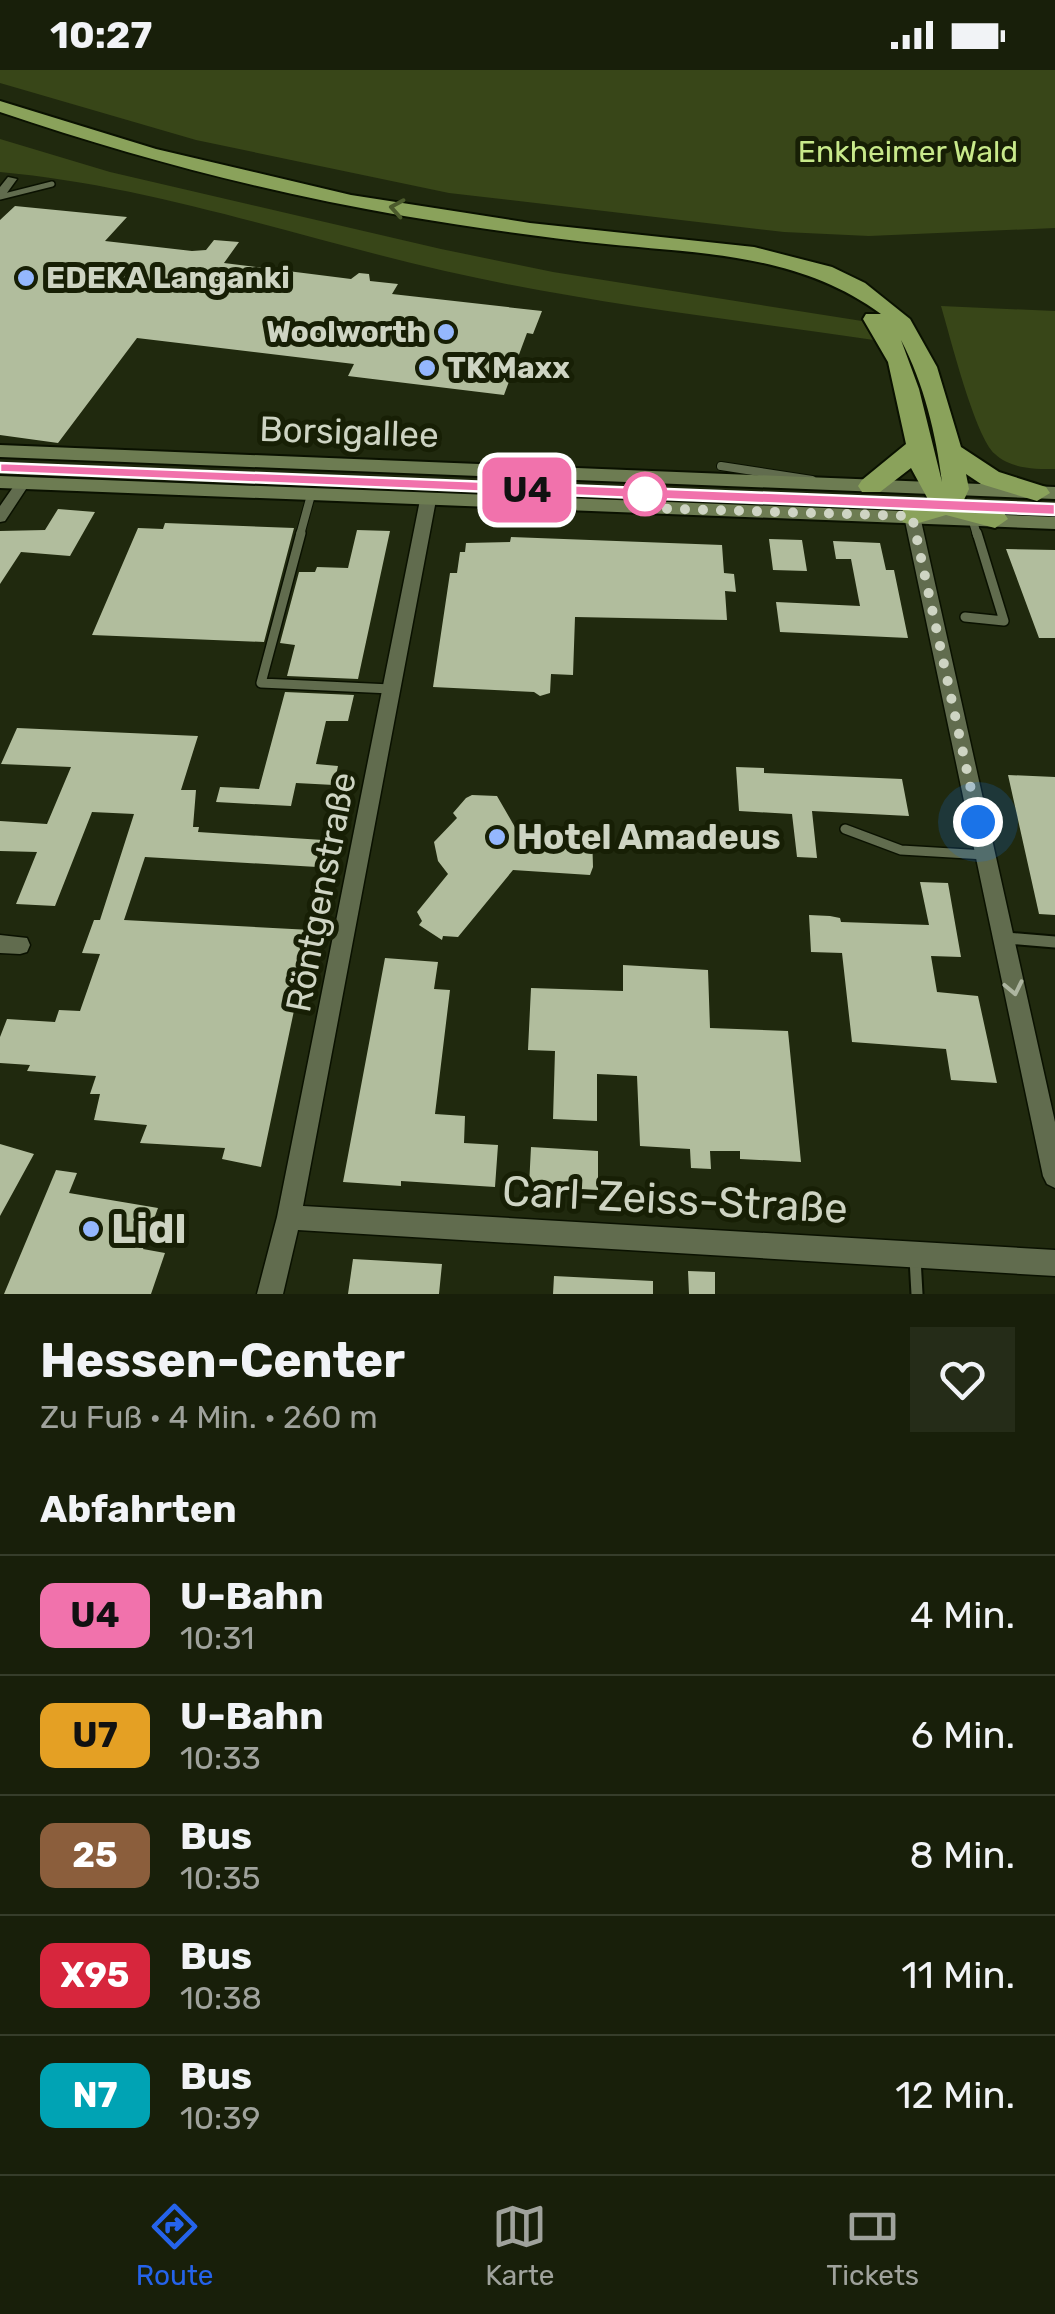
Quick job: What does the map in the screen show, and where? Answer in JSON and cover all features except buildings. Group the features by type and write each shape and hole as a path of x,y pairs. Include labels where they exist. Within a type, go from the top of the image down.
{"highway":[{"path":"0,106 154,156 303,192 493,224 750,252 822,270 874,298 906,326 924,355 961,504"},
{"path":"0,125 150,173 306,211 448,235 754,268 810,282 852,302 888,334 900,359 920,444 961,504"},
{"path":"871,486 896,469 920,444"},
{"path":"947,449 990,478 1046,493"},
{"path":"912,516 961,504"}],"main road":[{"name":"Borsigallee","path":"0,451 871,486 1055,523"},
{"name":"Borsigallee","path":"0,482 912,516"},
{"name":"Borsigallee","path":"961,504 1046,493"}],"street":[{"path":"0,196 4,180"},
{"path":"0,517 23,483"},
{"name":"Röntgenstraße","path":"270,1294 290,1217 428,500"},
{"path":"912,516 1054,1169"},
{"name":"Carl-Zeiss-Straße","path":"290,1217 1055,1263"}],"lane":[{"path":"0,196 52,184"},
{"path":"721,466 829,484"},
{"path":"311,495 261,683 394,689"},
{"path":"961,504 1004,621 965,618"},
{"path":"845,829 900,850 985,855"},
{"path":"1003,938 1055,942"},
{"path":"914,1255 917,1294"}],"green space":[{"name":"Enkheimer Wald","path":"0,70 1055,70 1055,228 869,236 784,232 449,193 196,140 0,83"},
{"path":"0,139 110,172 441,249 553,272 862,321 874,340 659,310 498,282 169,201 0,172"},
{"path":"941,306 1055,311 1055,469 1008,463 987,444 971,408"}],"tram line":[{"path":"0,468 1055,509"}],"metro line":[{"name":"U4","path":"0,468 1055,509"}],"place":[{"name":"EDEKA Langanki","path":"26,278"},
{"name":"Woolworth","path":"446,332"},
{"name":"TK Maxx","path":"427,368"},
{"name":"Hotel Amadeus","path":"497,837"},
{"name":"Lidl","path":"91,1229"}],"route":[{"path":"645,494 645,508 912,516 978,822"}]}
